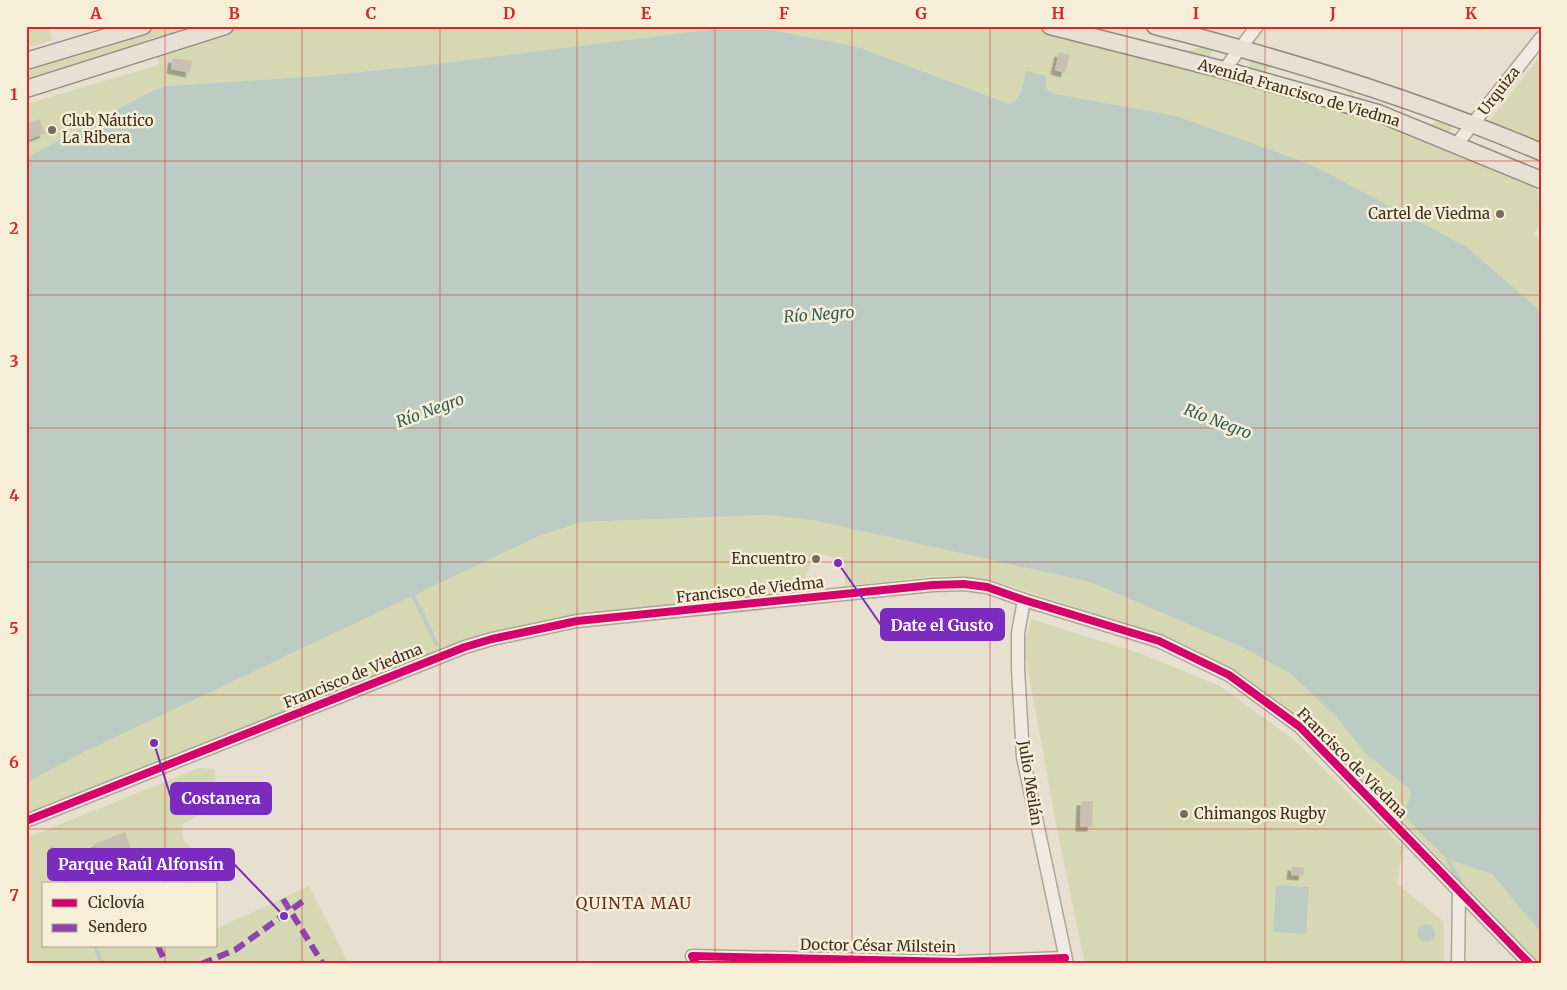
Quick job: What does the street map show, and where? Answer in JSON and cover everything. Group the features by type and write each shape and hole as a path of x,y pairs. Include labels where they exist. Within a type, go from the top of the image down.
{"main road":[{"path":"26,61 143,26"},
{"path":"26,89 225,26"},
{"name":"Avenida Francisco de Viedma","path":"1155,26 1240,48 1350,81 1473,123 1541,152"},
{"name":"Avenida Francisco de Viedma","path":"1054,27 1224,70 1378,113 1541,180"}],"street":[{"path":"1224,70 1257,26"},
{"name":"Urquiza","path":"1456,145 1541,38"},
{"name":"Francisco de Viedma","path":"26,821 457,650 492,639 577,621 933,585 964,584 986,587 1159,642 1229,675 1300,727 1530,964"},
{"name":"Julio Meilán","path":"1024,600 1018,633 1023,757 1066,961"},
{"path":"1458,964 1459,891"},
{"name":"Doctor César Milstein","path":"694,960 1066,961"}],"green space":[{"path":"26,26 48,26 52,40 26,48"},
{"path":"161,26 208,26 26,82 26,67"},
{"path":"242,26 1029,26 1376,119 1536,183 1541,221 1534,234 1541,242 1541,362 1046,89 1026,72 1017,98 1010,104 858,47 772,30 708,30 428,65 321,76 167,86 152,91 26,158 26,104 159,65 156,53"},
{"path":"1086,26 1104,26 1099,29 1188,51 1207,45 1212,50 1211,55 1203,59 1088,30"},
{"path":"1541,55 1541,146 1490,124 1490,120"},
{"path":"1252,60 1348,85 1356,99 1429,125 1446,119 1452,125 1451,130 1447,134 1354,102 1346,87 1274,67 1254,74 1249,68"},
{"path":"766,515 813,520 1090,582 1246,649 1291,674 1337,718 1366,754 1409,789 1411,795 1405,811 1482,870 1492,874 1541,933 1541,964 1461,884 1384,801 1301,719 1234,670 1164,635 984,578 933,576 845,586 844,561 814,552 801,592 576,615 459,642 26,813 26,783 82,753 539,536 582,522"},
{"path":"1031,619 1145,655 1220,686 1293,739 1403,847 1397,884 1444,922 1444,964 1085,964 1057,829 1024,648"},
{"path":"199,768 214,769 219,802 182,825 183,840 197,852 193,878 183,882 42,882 42,948 218,948 218,928 309,886 349,964 26,964 26,838"}],"water":[{"name":"Río Negro","path":"708,30 772,30 858,47 1010,104 1020,94 1026,71 1046,76 1046,89 1055,94 1176,116 1312,165 1467,247 1541,312 1541,933 1492,874 1448,859 1422,835 1405,815 1410,799 1409,789 1366,754 1337,718 1291,674 1246,649 1090,582 813,520 766,515 582,522 539,536 82,753 26,783 26,158 152,91 167,86 321,76 428,65"},
{"path":"1276,885 1309,887 1306,934 1273,932"},
{"path":"1422,924 1430,924 1435,929 1433,940 1422,942 1417,937 1417,929"}],"building":[{"path":"1059,52 1070,55 1065,73 1055,70"},
{"path":"173,58 192,61 190,73 171,69"},
{"path":"39,119 45,133 26,141 26,124"},
{"path":"1081,801 1093,801 1092,827 1080,827"},
{"path":"125,832 136,862 105,874 94,844"},
{"path":"1292,866 1304,868 1303,876 1291,875"}],"waterway":[{"path":"413,595 437,645"},
{"path":"52,848 66,882"},
{"path":"1448,859 1461,884"},
{"path":"96,948 102,964"}],"marked path":[{"path":"283,899 323,964"},
{"path":"201,964 235,950 306,899"},
{"path":"159,948 166,964"}],"cycle path":[{"path":"26,821 465,647 492,639 577,621 933,585 964,584 987,587 1159,641 1229,675 1300,727 1530,964"},
{"path":"696,964 692,956 957,962 1065,958"}],"place":[{"name":"Club Náutico La Ribera","path":"52,130"},
{"name":"Cartel de Viedma","path":"1500,214"},
{"name":"Encuentro","path":"816,559"},
{"name":"Date el Gusto","path":"838,563"},
{"name":"Costanera","path":"154,743"},
{"name":"Chimangos Rugby","path":"1184,814"},
{"name":"Parque Raúl Alfonsín","path":"284,916"}],"district":[{"name":"QUINTA MAU","path":"634,903"}]}
